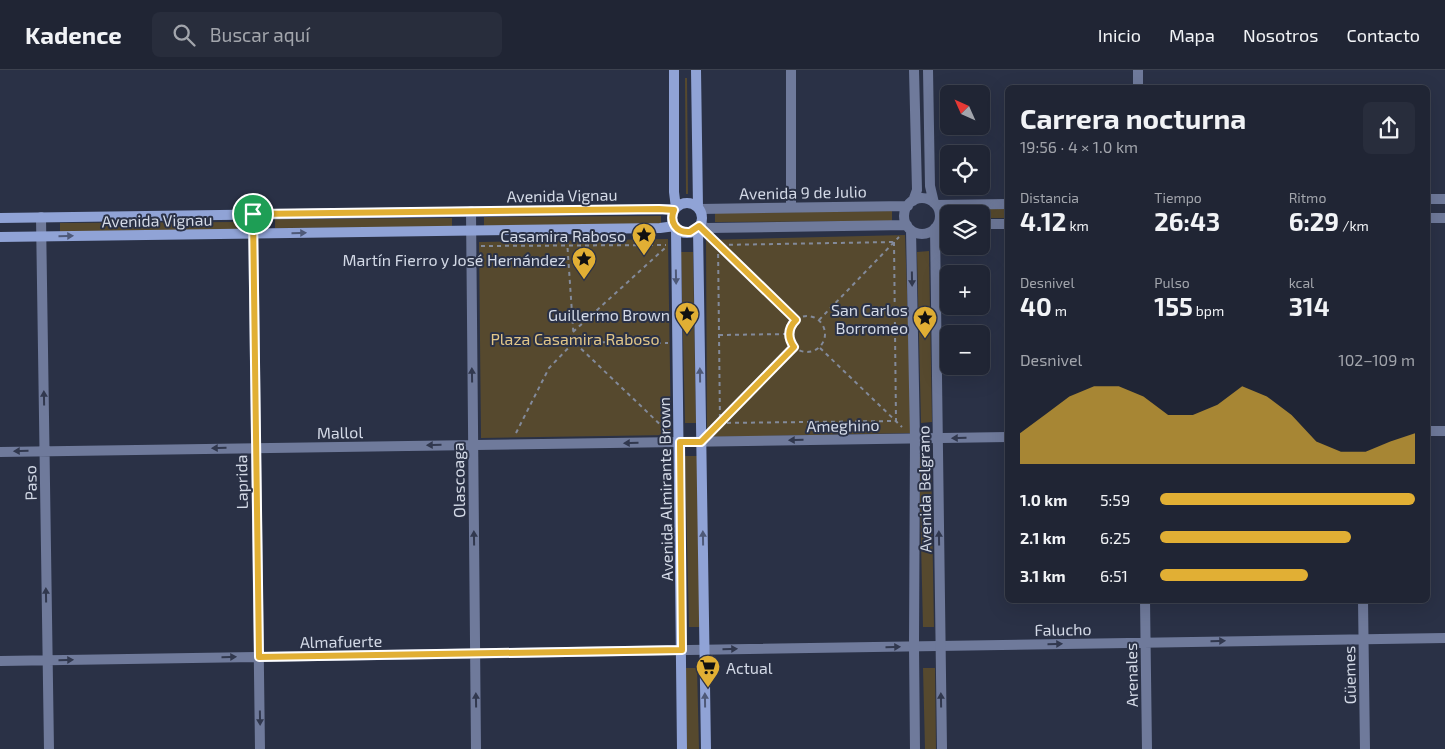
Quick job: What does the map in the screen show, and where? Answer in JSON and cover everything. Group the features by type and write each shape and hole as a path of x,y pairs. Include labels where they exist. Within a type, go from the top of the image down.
{"main road":[{"path":"674,70 675,208 672,219 676,227 685,232 694,231 702,219 699,208 696,70"},
{"path":"675,208 687,203 699,208"},
{"name":"Avenida Vignau","path":"0,218 675,208"},
{"path":"699,226 706,749"},
{"name":"Avenida Vignau","path":"0,237 676,227"},
{"name":"Avenida Almirante Brown","path":"676,227 680,442 682,749"}],"street":[{"path":"791,70 791,207"},
{"path":"909,228 904,216 917,190 914,70"},
{"path":"699,226 707,228 909,228 921,234 927,233 936,226 940,216 930,186 928,70"},
{"path":"1138,70 1138,85"},
{"path":"915,105 929,105"},
{"path":"910,204 921,198 935,204 1005,204"},
{"path":"1430,199 1445,199"},
{"name":"Avenida 9 de Julio","path":"699,208 910,204"},
{"name":"Olascoaga","path":"471,211 476,749"},
{"name":"Laprida","path":"253,214 260,749"},
{"name":"Paso","path":"41,217 48,749"},
{"path":"1430,218 1445,218"},
{"path":"990,224 1005,224"},
{"path":"936,226 940,226"},
{"name":"Avenida Belgrano","path":"936,226 942,749"},
{"name":"Avenida Belgrano","path":"909,228 914,438 915,749"},
{"path":"1430,431 1445,431"},
{"name":"Ameghino","path":"680,442 1005,437"},
{"name":"Mallol","path":"0,452 680,442"},
{"name":"Arenales","path":"1145,603 1147,749"},
{"name":"Güemes","path":"1363,603 1365,749"},
{"name":"Falucho","path":"682,650 1445,638"},
{"name":"Almafuerte","path":"0,661 682,650"}],"path":[{"path":"699,226 796,320"},
{"path":"819,320 909,228"},
{"path":"566,230 574,342 680,442"},
{"path":"718,245 894,242"},
{"path":"894,242 896,421"},
{"path":"471,246 669,245 573,332"},
{"path":"718,245 720,423"},
{"path":"808,316 819,320 823,325 825,337 820,348 804,352 794,347 789,334 790,328 796,320 808,316"},
{"path":"719,335 789,334"},
{"path":"511,444 549,368 574,342 678,343"},
{"path":"701,442 794,347"},
{"path":"820,348 914,438"},
{"path":"720,423 896,421"}],"green space":[{"path":"685,78 687,78 688,194 686,194"},
{"path":"990,209 1005,209 1005,218 990,218"},
{"path":"892,211 892,221 715,222 715,213"},
{"path":"661,216 661,225 484,226 484,217"},
{"path":"452,218 452,227 275,228 275,219"},
{"path":"237,222 238,231 60,233 60,223"},
{"path":"905,235 912,433 707,437 706,240"},
{"name":"Plaza Casamira Raboso","path":"668,239 671,435 481,438 479,242"},
{"path":"929,251 932,422 921,423 917,252"},
{"path":"681,252 693,252 696,423 685,423"},
{"path":"685,456 697,456 700,627 689,627"},
{"path":"919,457 931,457 934,627 923,627"},
{"path":"685,668 697,668 699,749 687,749"},
{"path":"923,668 935,668 936,749 925,749"}],"place":[{"name":"Casamira Raboso","path":"644,256"},
{"name":"Martín Fierro y José Hernández","path":"584,280"},
{"name":"Guillermo Brown","path":"687,335"},
{"name":"San Carlos Borromeo","path":"925,339"},
{"name":"Actual","path":"708,688"}],"route":[{"path":"674,210 672,219 676,228 680,231 690,232 699,226 796,320 790,328 789,334 794,347 701,442 680,442 682,650 259,657 253,214 674,210"}]}
